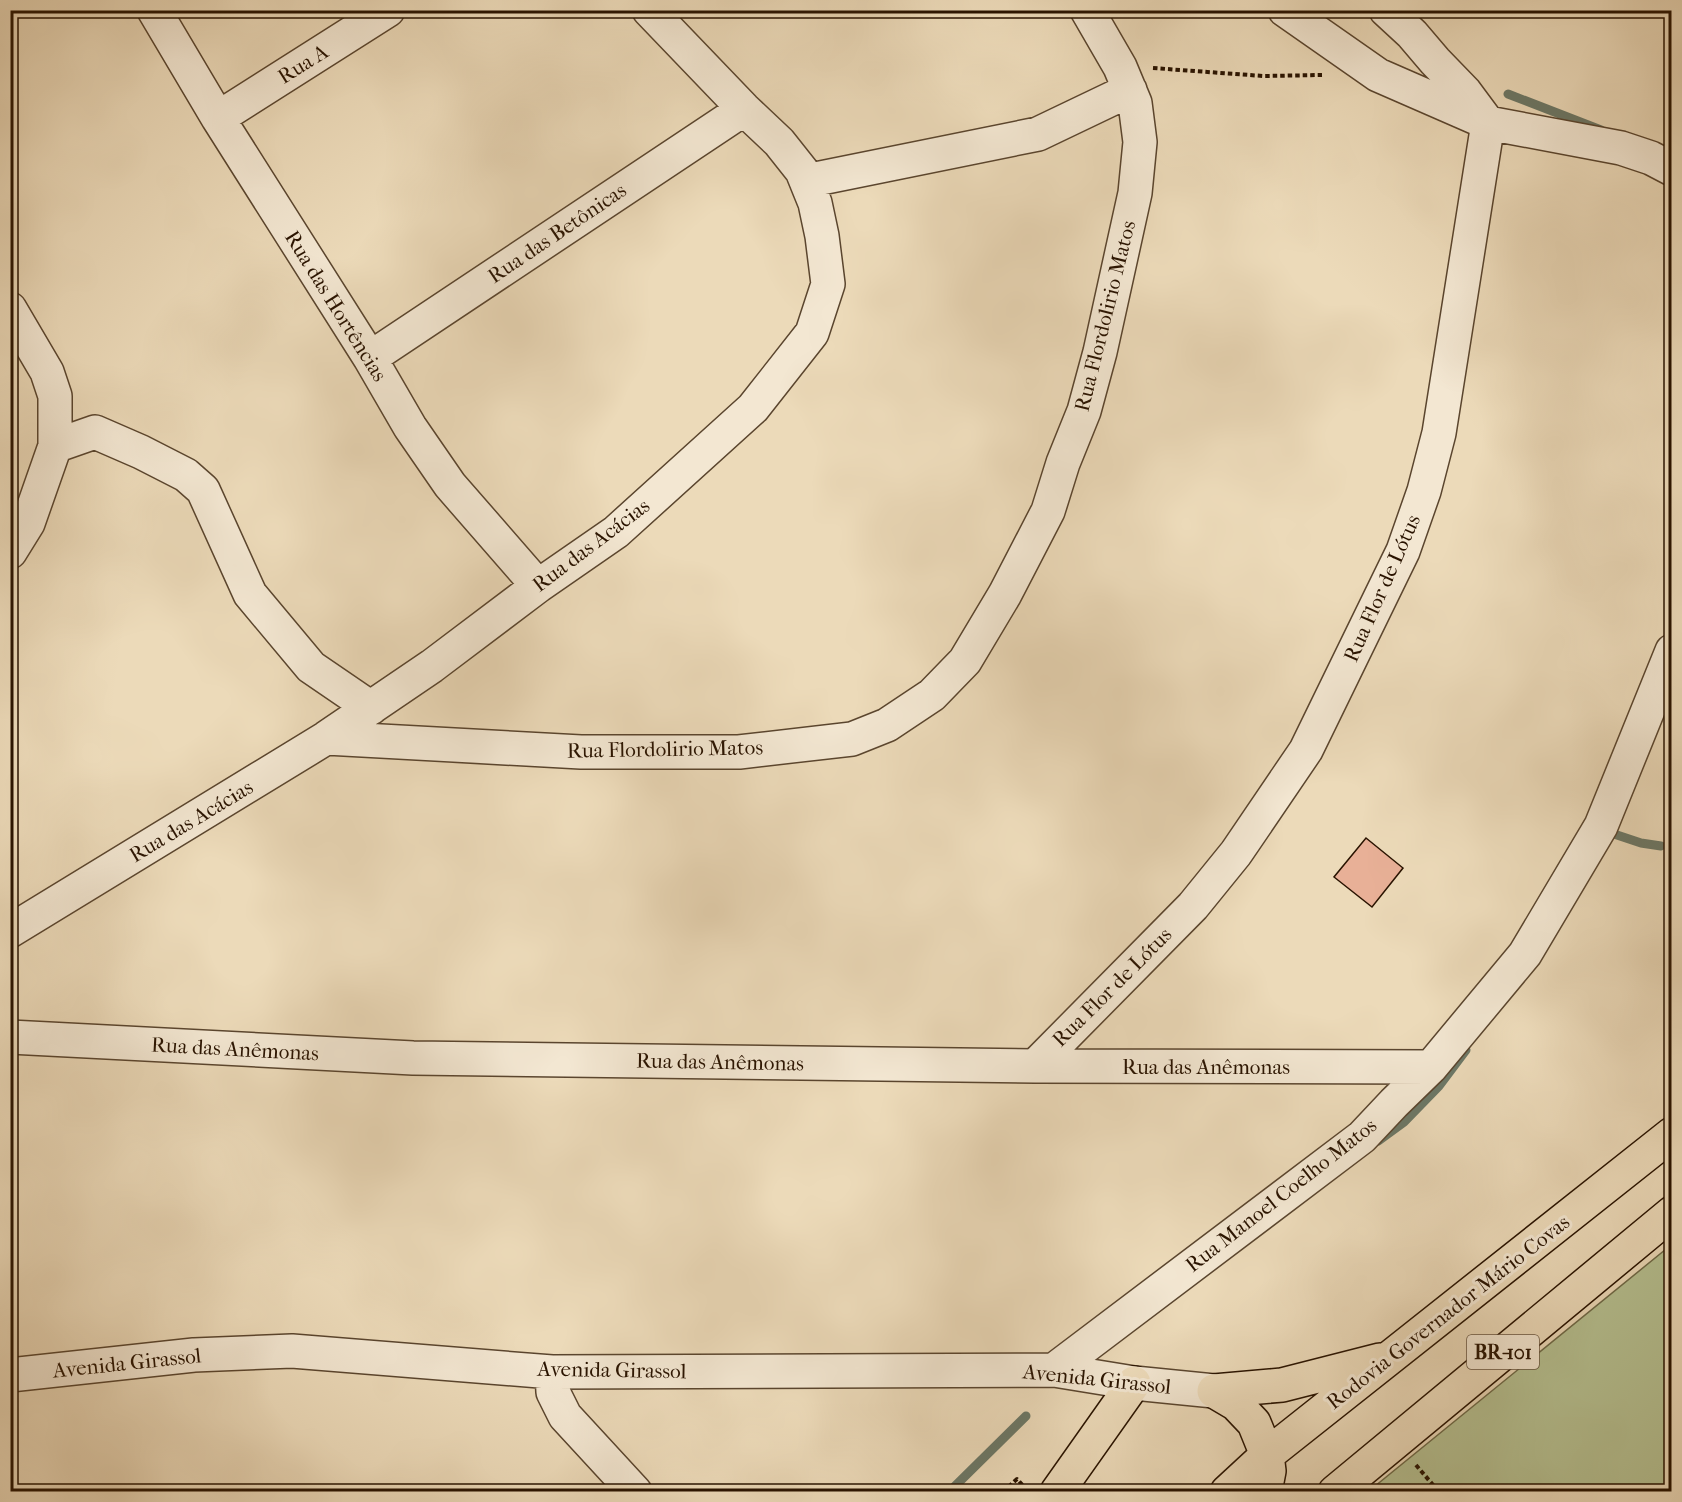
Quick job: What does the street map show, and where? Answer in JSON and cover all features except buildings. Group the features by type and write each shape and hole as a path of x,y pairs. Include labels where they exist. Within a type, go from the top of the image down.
{"highway":[{"name":"Rodovia Governador Mário Covas","path":"1227,1491 1267,1455 1671,1134"},
{"name":"BR-101","path":"1335,1491 1671,1213"},
{"path":"1214,1391 1281,1385 1392,1357"},
{"path":"1057,1491 1134,1383"},
{"path":"1214,1391 1236,1404 1254,1423 1267,1455 1269,1471 1265,1491"}],"street":[{"name":"Rua das Hortências","path":"154,10 218,118 370,358 410,427 450,485 538,586"},
{"name":"Rua A","path":"218,118 388,10"},
{"name":"Rua das Acácias","path":"10,931 326,738 432,666 538,586 616,532 753,408 812,333 828,284 815,203 802,171 779,142 649,10"},
{"name":"Rua Flordolirio Matos","path":"326,738 581,752 739,752 852,739 887,725 932,695 965,661 1005,594 1048,511 1063,463 1084,411 1100,352 1135,193 1140,142 1135,103 1125,79 1087,10"},
{"path":"1285,10 1378,75 1488,123 1621,148 1651,158 1671,169"},
{"path":"1386,10 1412,34 1465,92 1488,123"},
{"path":"806,181 1038,134 1125,79"},
{"name":"Rua das Betônicas","path":"370,358 744,109"},
{"name":"Rua Flor de Lótus","path":"1035,1066 1193,906 1236,853 1306,750 1403,551 1424,491 1439,433 1488,123"},
{"path":"10,309 47,372 55,396 55,446 28,523 10,552"},
{"path":"55,446 95,432 186,475 203,490 250,594 311,667 371,708"},
{"name":"Rua Manoel Coelho Matos","path":"1054,1370 1362,1137 1431,1067 1525,954 1562,895 1601,826 1671,651"},
{"name":"Rua das Anêmonas","path":"10,1036 413,1058 1035,1066 1431,1067"},
{"name":"Avenida Girassol","path":"10,1375 195,1355 292,1351 552,1372 1054,1370 1134,1383 1214,1391"},
{"path":"552,1372 553,1392 565,1416 635,1491"}],"path":[{"path":"1125,79 1175,68 1263,76 1378,75"},
{"path":"1003,1491 1017,1479 1029,1491"}],"green space":[{"path":"1671,1245 1671,1491 1369,1491"}],"waterway":[{"path":"1508,94 1601,130"},
{"path":"1611,833 1641,843 1661,846"},
{"path":"1378,1141 1404,1122 1439,1086 1466,1050"},
{"path":"949,1492 1026,1416"}]}
